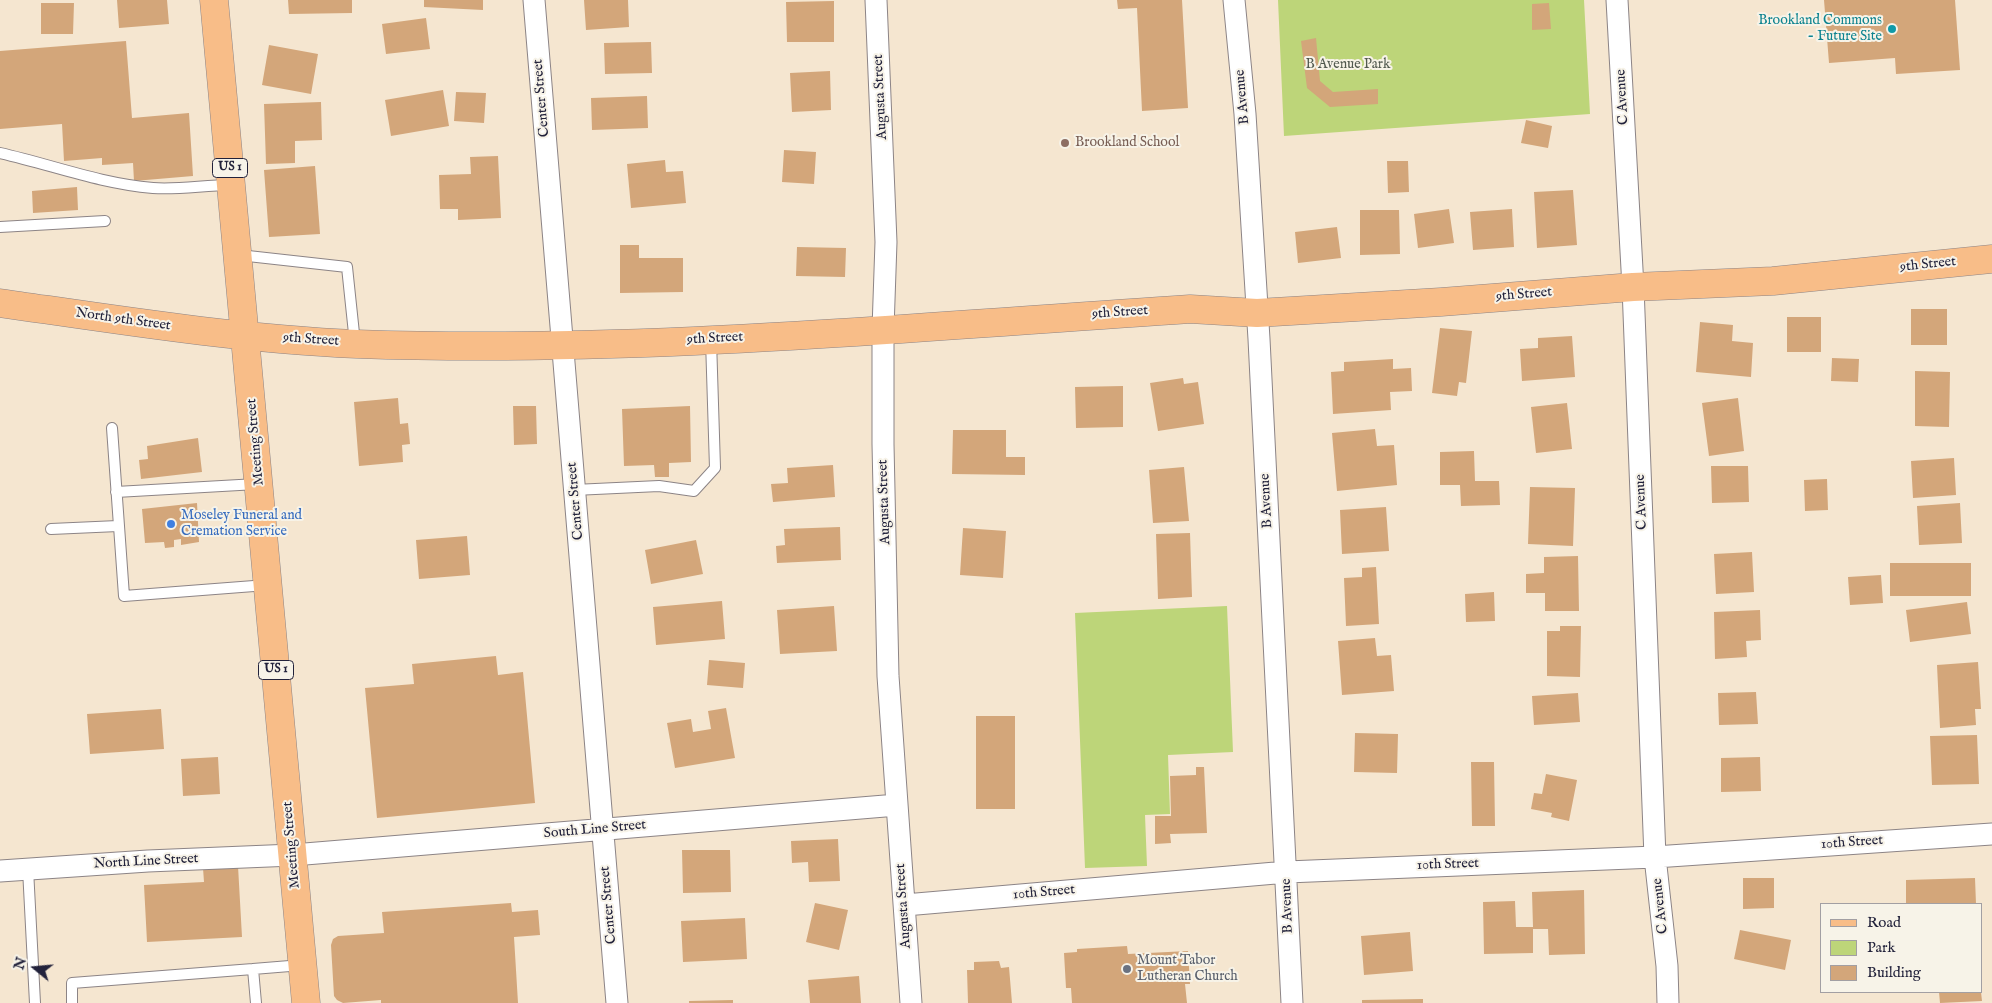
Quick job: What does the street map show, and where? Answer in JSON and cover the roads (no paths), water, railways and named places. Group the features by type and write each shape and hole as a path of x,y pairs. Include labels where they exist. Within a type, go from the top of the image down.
{"main road":[{"name":"Meeting Street","path":"214,0 306,1003"},
{"name":"9th Street","path":"246,336 355,344 563,345 711,339 1190,309 1258,313 1441,302 1633,287 1772,281 1992,259"},
{"name":"North 9th Street","path":"0,303 246,336"}],"street":[{"name":"Center Street","path":"534,0 617,1003"},
{"name":"Augusta Street","path":"876,0 885,171 886,242 883,329 883,444 888,676 911,1003"},
{"name":"B Avenue","path":"1234,0 1258,313 1292,1003"},
{"name":"C Avenue","path":"1617,0 1633,287 1655,856 1667,966 1668,1003"},
{"name":"South Line Street","path":"293,855 897,805"},
{"name":"10th Street","path":"905,905 1287,872 1655,856 1992,834"},
{"name":"North Line Street","path":"0,872 293,855"}],"lane":[{"path":"0,153 33,161 78,176 154,188 232,184"},
{"path":"0,227 105,221"},
{"path":"238,255 347,267 355,344"},
{"path":"574,490 620,486 659,486 694,491 714,468 711,339"},
{"path":"112,428 124,596 268,585"},
{"path":"116,492 259,484"},
{"path":"52,529 118,526"},
{"path":"28,869 36,1003"},
{"path":"72,1003 72,983 303,965"},
{"path":"253,969 256,1003"}],"place":[{"name":"Brookland Commons - Future Site","path":"1892,29"},
{"name":"Brookland School","path":"1065,143"},
{"name":"Moseley Funeral and Cremation Service","path":"171,524"},
{"name":"Mount Tabor Lutheran Church","path":"1127,969"}],"park label":[{"name":"B Avenue Park","path":"1348,65"}]}
